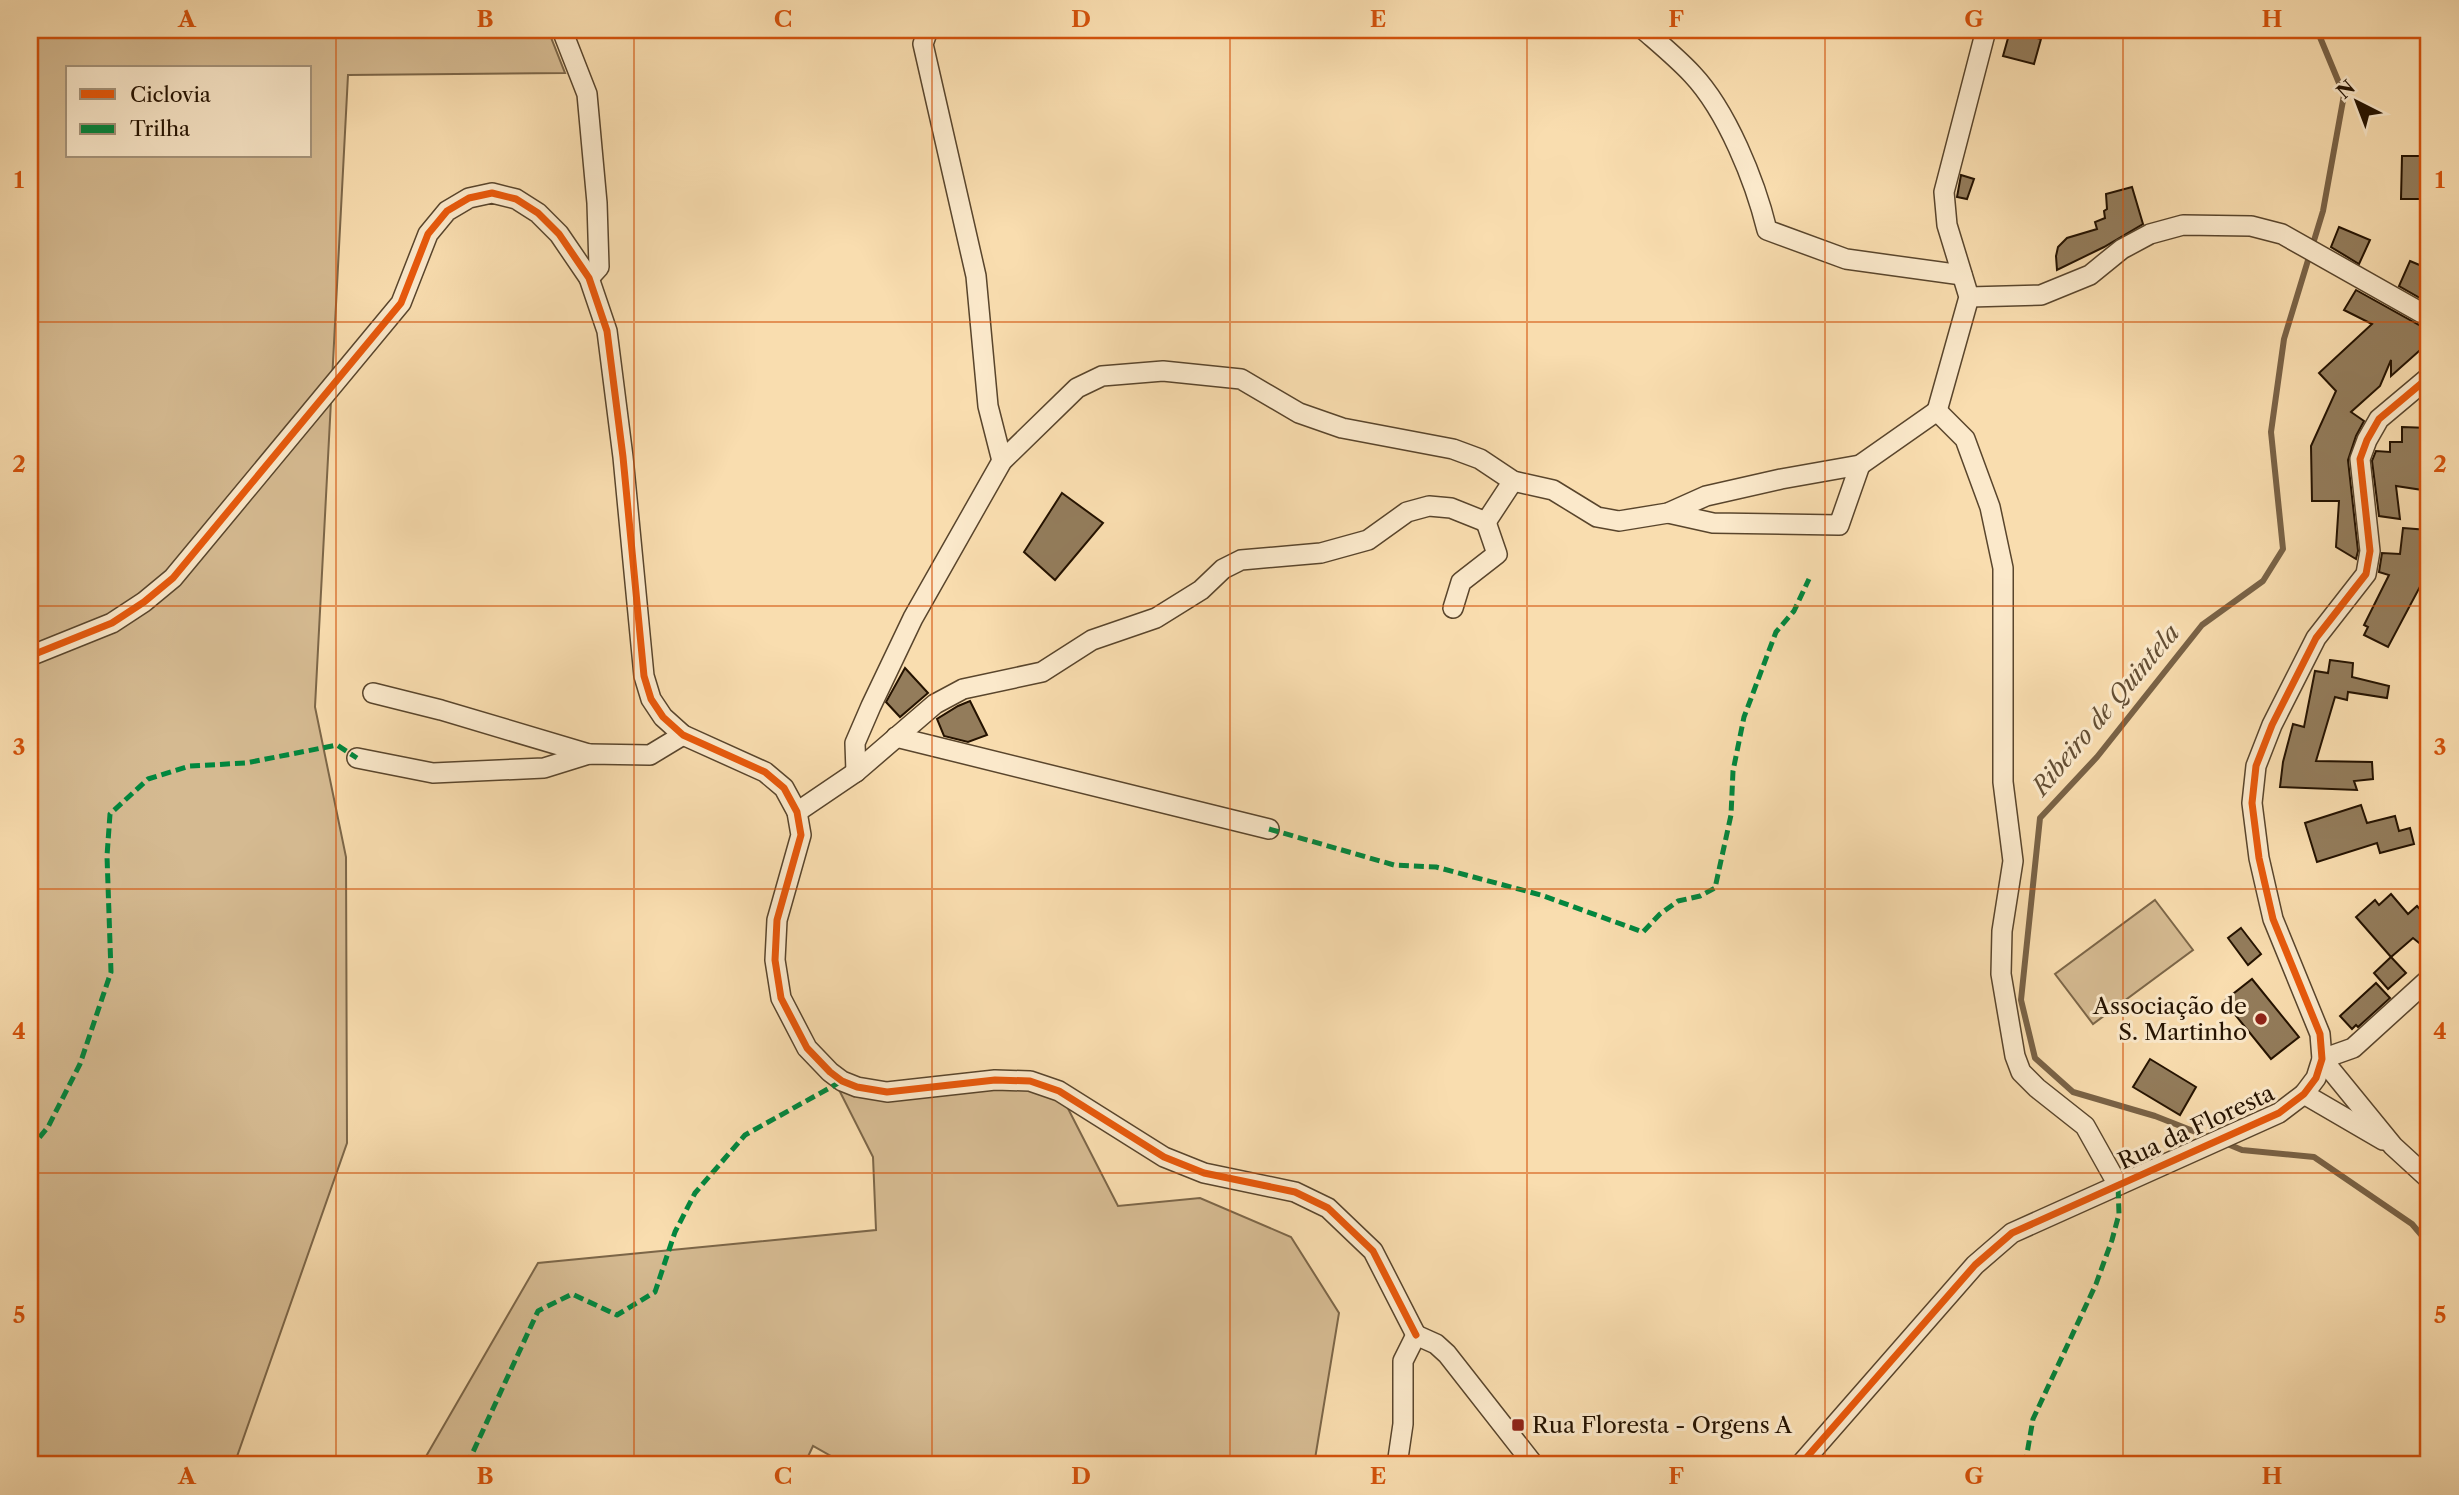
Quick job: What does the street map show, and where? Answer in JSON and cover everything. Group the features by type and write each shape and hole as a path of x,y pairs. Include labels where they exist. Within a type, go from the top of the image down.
{"street":[{"path":"562,30 587,94 597,203 599,267 589,278"},
{"path":"928,30 923,44 976,276 988,406 1002,461"},
{"path":"1644,30 1694,76 1726,124 1759,196 1767,230 1846,260 1962,275"},
{"path":"856,772 855,743 870,706 913,618 1002,461 1077,388 1102,376 1163,371 1241,379 1299,413 1342,428 1453,449 1480,459 1513,481 1553,490 1597,517 1619,521 1668,513 1706,496 1781,479 1860,466 1937,411 1969,297 1947,225 1944,192 1986,30"},
{"path":"30,656 112,623 173,578 401,303 428,234 447,211 469,198 492,193 516,199 538,213 559,234 589,278 607,331 623,457 644,676 650,699 663,716 683,734 765,772 784,788 797,812 801,835 777,920 775,960 781,998 807,1048 842,1081 887,1092 995,1080 1030,1082 1059,1091 1164,1157 1204,1173 1295,1192 1328,1208 1373,1251 1416,1335 1436,1344 1447,1354 1534,1465"},
{"path":"1969,297 2041,295 2090,275 2122,249 2150,234 2183,225 2251,226 2282,234 2429,317"},
{"path":"2429,377 2379,419 2367,440 2360,459 2370,551 2366,574 2316,638 2272,725 2256,766 2252,803 2259,858 2273,919 2320,1034 2322,1059 2393,1146 2429,1180"},
{"path":"1937,411 1965,439 1990,507 2003,568 2003,782 2013,861 2003,931 2001,974 2015,1056 2021,1072 2085,1126 2118,1185"},
{"path":"1668,513 1713,523 1839,525 1860,466"},
{"path":"1486,522 1513,481"},
{"path":"797,812 856,772 935,704 963,689 1042,672 1092,640 1156,618 1201,590 1223,569 1241,560 1321,553 1368,540 1407,512 1429,506 1451,508 1486,522 1497,554 1461,582 1452,608"},
{"path":"373,693 589,754 650,755 683,734"},
{"path":"896,737 1269,829"},
{"path":"357,758 433,773 544,768 589,754"},
{"path":"2322,1059 2353,1048 2429,979"},
{"name":"Rua da Floresta","path":"1800,1465 1975,1265 2012,1233 2279,1113 2304,1094 2316,1078 2322,1059"},
{"path":"2304,1094 2393,1146"},
{"path":"1397,1465 1403,1424 1403,1361 1416,1335"}],"shaded area":[{"path":"30,30 548,30 565,73 348,75 315,707 346,857 347,1143 234,1465 30,1465"},
{"path":"2155,900 2193,950 2093,1024 2055,974"},
{"path":"830,1072 842,1081 1059,1091 1118,1206 1200,1198 1291,1237 1339,1313 1314,1465 847,1465 813,1446 804,1465 421,1465 538,1263 876,1230 873,1157"}],"building":[{"path":"2010,31 2041,39 2034,64 2003,56"},
{"path":"2402,156 2429,156 2429,199 2401,199"},
{"path":"1961,175 1974,179 1967,199 1957,197"},
{"path":"2132,187 2143,224 2057,270 2058,247 2067,238 2097,229 2095,222 2105,218 2106,194"},
{"path":"2339,227 2370,240 2359,264 2331,247"},
{"path":"2410,261 2429,269 2427,302 2399,286"},
{"path":"2356,290 2426,329 2429,338 2427,344 2391,376 2391,360 2380,386 2351,412 2364,421 2348,460 2358,551 2356,559 2336,547 2339,501 2312,501 2311,446 2336,391 2319,373 2372,324 2344,310"},
{"path":"2402,427 2429,428 2429,491 2396,486 2400,519 2379,516 2372,461 2376,451 2390,452 2390,442 2402,442"},
{"path":"1062,493 1103,523 1055,580 1024,552"},
{"path":"2403,528 2428,530 2423,581 2388,647 2364,635 2368,627 2364,625 2389,575 2379,572 2382,553 2400,554"},
{"path":"2330,660 2353,663 2352,677 2389,686 2387,698 2348,692 2347,700 2335,697 2316,761 2372,762 2373,779 2354,781 2357,790 2280,787 2283,762 2293,724 2304,727 2315,671 2328,673"},
{"path":"905,668 928,693 900,717 886,702"},
{"path":"970,701 987,735 968,742 944,736 937,719"},
{"path":"2361,805 2367,823 2395,816 2399,831 2410,828 2414,844 2380,853 2377,843 2317,862 2305,823"},
{"path":"2391,894 2408,914 2417,906 2429,919 2429,951 2413,938 2391,957 2356,917 2375,900 2379,905"},
{"path":"2241,928 2261,954 2248,965 2228,938"},
{"path":"2391,957 2406,973 2388,989 2374,973"},
{"name":"Associação de S. Martinho","path":"2252,979 2299,1037 2271,1059 2224,1001"},
{"path":"2376,983 2390,998 2358,1027 2356,1025 2352,1029 2340,1016"},
{"path":"2150,1059 2196,1087 2180,1115 2133,1087"}],"waterway":[{"name":"Ribeiro de Quintela","path":"2211,1138 2155,1116 2073,1092 2035,1058 2021,1000 2040,818 2097,757 2202,625 2263,581 2283,549 2271,432 2284,339 2323,211 2344,95 2317,30"},
{"name":"Ribeiro de Quintela","path":"2225,1143 2242,1150 2314,1157 2412,1224 2429,1244"}],"marked path":[{"path":"83,30 123,35 154,33 160,30"},
{"path":"1269,829 1394,865 1436,867 1541,895 1643,932 1660,914 1678,901 1700,896 1715,888 1731,815 1733,771 1744,717 1776,632 1794,611 1809,579"},
{"path":"30,1149 48,1127 80,1064 111,972 107,856 110,814 148,779 190,766 246,763 337,745 357,758"},
{"path":"467,1465 538,1311 572,1294 617,1315 655,1292 675,1232 695,1193 745,1135 842,1081"},
{"path":"2025,1465 2033,1419 2096,1284 2112,1240 2119,1214 2118,1185"}],"cycle path":[{"path":"30,656 112,623 173,578 401,303 428,234 447,211 469,198 492,193 516,199 538,213 559,234 589,278 607,331 623,457 644,676 651,699 663,717 683,735 765,772 784,788 797,812 801,835 777,920 775,960 781,998 807,1048 842,1081 857,1087 887,1092 995,1080 1030,1081 1059,1091 1164,1157 1204,1173 1295,1192 1328,1208 1373,1251 1416,1335"},
{"path":"1800,1465 1975,1265 2012,1233 2279,1113 2304,1094 2316,1078 2322,1059 2320,1034 2273,919 2259,858 2252,803 2256,766 2272,725 2316,638 2366,574 2370,551 2360,459 2367,440 2379,419 2429,377"}],"place":[{"name":"Associação de S. Martinho","path":"2261,1019"},
{"name":"Rua Floresta - Orgens A","path":"1518,1425"}]}
